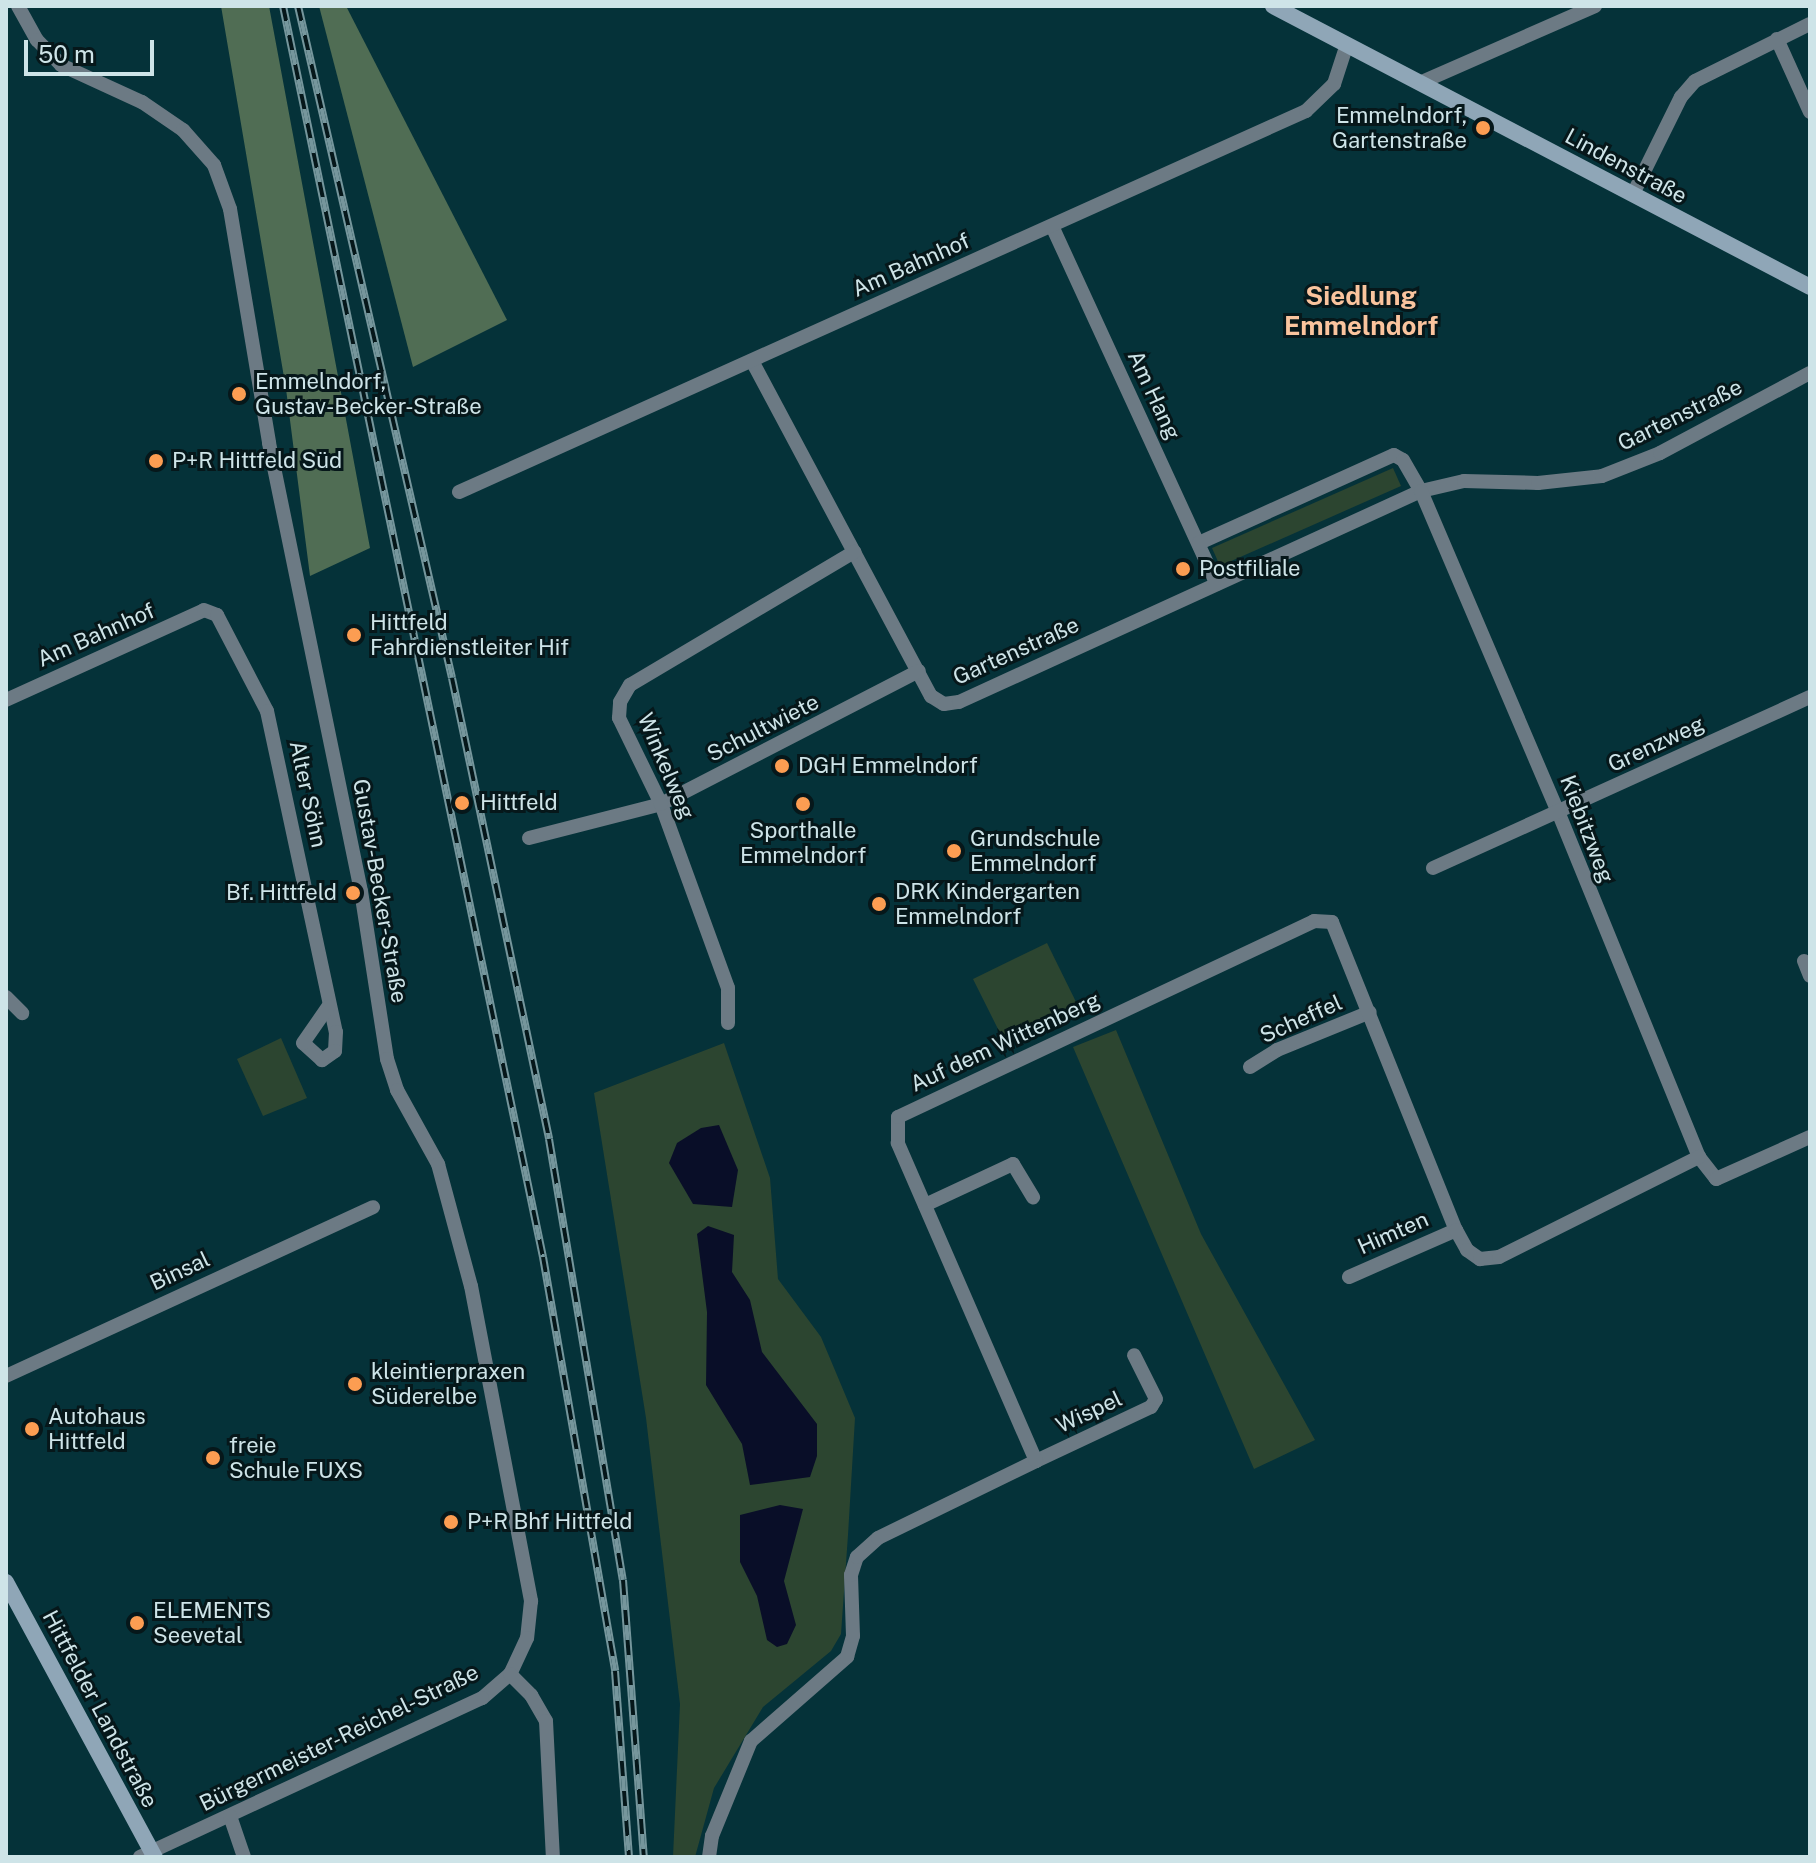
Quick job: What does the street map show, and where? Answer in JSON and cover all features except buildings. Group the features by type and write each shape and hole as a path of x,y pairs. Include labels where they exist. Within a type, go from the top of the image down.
{"street":[{"name":"Gustav-Becker-Straße","path":"18,6 37,40 61,65 142,102 183,130 214,165 230,209 293,566 397,1090 438,1164 471,1286 524,1552 530,1613 527,1638 510,1674"},
{"name":"Lindenstraße","path":"1273,6 1810,287"},
{"path":"1422,82 1595,6"},
{"path":"1633,194 1681,97 1695,81 1810,24"},
{"path":"1777,39 1810,112"},
{"name":"Am Bahnhof","path":"459,492 1306,111 1334,84 1347,44"},
{"name":"Am Hang","path":"1052,226 1217,584"},
{"name":"Gartenstraße","path":"752,361 931,696 944,704 959,702 1421,491 1464,481 1538,483 1602,476 1660,453 1810,373"},
{"path":"1199,543 1394,455 1421,491"},
{"name":"Kiebitzweg","path":"1421,491 1559,814 1699,1157 1716,1179 1810,1137"},
{"name":"Winkelweg","path":"728,1023 728,988 661,804 619,718 620,702 630,685 854,552"},
{"name":"Am Bahnhof","path":"6,700 204,610"},
{"name":"Alter Söhn","path":"204,610 217,615 267,711 328,1007"},
{"name":"Schultwiete","path":"529,838 661,804 919,671"},
{"name":"Grenzweg","path":"1433,868 1540,818 1559,814 1810,697"},
{"name":"Auf dem Wittenberg","path":"1036,1461 898,1143 898,1117 1314,921 1332,922 1341,934 1456,1230 1467,1250 1480,1259 1499,1257 1699,1157"},
{"path":"1804,961 1810,976"},
{"path":"6,997 22,1013"},
{"name":"Scheffel","path":"1250,1067 1277,1050 1370,1012"},
{"path":"925,1205 1013,1164 1033,1197"},
{"name":"Binsal","path":"6,1376 373,1207"},
{"name":"Himten","path":"1349,1277 1456,1230"},
{"name":"Wispel","path":"1036,1461 1151,1407 1156,1399 1134,1355"},
{"path":"709,1857 712,1836 751,1741 847,1657 853,1636 851,1575 857,1557 878,1538 1036,1461"},
{"name":"Hittfelder Landstraße","path":"6,1582 149,1855"},
{"path":"510,1674 531,1695 546,1721 553,1857"},
{"name":"Bürgermeister-Reichel-Straße","path":"149,1855 482,1698 510,1674"},
{"path":"230,1816 244,1857"}],"green space":[{"path":"221,6 269,6 370,548 310,576 286,389"},
{"path":"319,6 346,6 507,320 413,367"},
{"path":"1393,468 1401,486 1220,566 1212,548"},
{"path":"1047,943 1080,1010 1006,1045 973,979"},
{"path":"1116,1030 1201,1234 1315,1440 1254,1469 1073,1047"},
{"path":"281,1038 307,1098 263,1116 237,1059"},
{"path":"724,1043 770,1178 778,1279 821,1337 855,1418 848,1535 841,1634 831,1651 763,1707 714,1788 695,1857 673,1857 680,1704 646,1418 594,1093"}],"water":[{"path":"719,1125 738,1170 732,1207 693,1204 669,1163 677,1143 701,1128"},
{"path":"708,1226 734,1235 732,1272 750,1300 762,1352 817,1424 817,1456 810,1477 750,1485 742,1444 706,1385 707,1312 697,1234"},
{"path":"780,1505 803,1509 784,1581 796,1625 787,1644 777,1647 767,1640 757,1596 740,1562 740,1515"}],"railway":[{"path":"283,6 543,1257 615,1671 629,1857"},
{"path":"298,6 452,678 549,1139 623,1580 644,1857"}],"place":[{"name":"Emmelndorf, Gartenstraße","path":"1483,128"},
{"name":"Emmelndorf, Gustav-Becker-Straße","path":"239,394"},
{"name":"P+R Hittfeld Süd","path":"156,461"},
{"name":"Postfiliale","path":"1183,569"},
{"name":"Hittfeld Fahrdienstleiter Hif","path":"354,635"},
{"name":"DGH Emmelndorf","path":"782,766"},
{"name":"Hittfeld","path":"462,803"},
{"name":"Sporthalle Emmelndorf","path":"803,804"},
{"name":"Grundschule Emmelndorf","path":"954,851"},
{"name":"Bf. Hittfeld","path":"353,893"},
{"name":"DRK Kindergarten Emmelndorf","path":"879,904"},
{"name":"kleintierpraxen Süderelbe","path":"355,1384"},
{"name":"Autohaus Hittfeld","path":"32,1429"},
{"name":"freie Schule FUXS","path":"213,1458"},
{"name":"P+R Bhf Hittfeld","path":"451,1522"},
{"name":"ELEMENTS Seevetal","path":"137,1623"}],"district":[{"name":"Siedlung Emmelndorf","path":"1361,311"}]}
